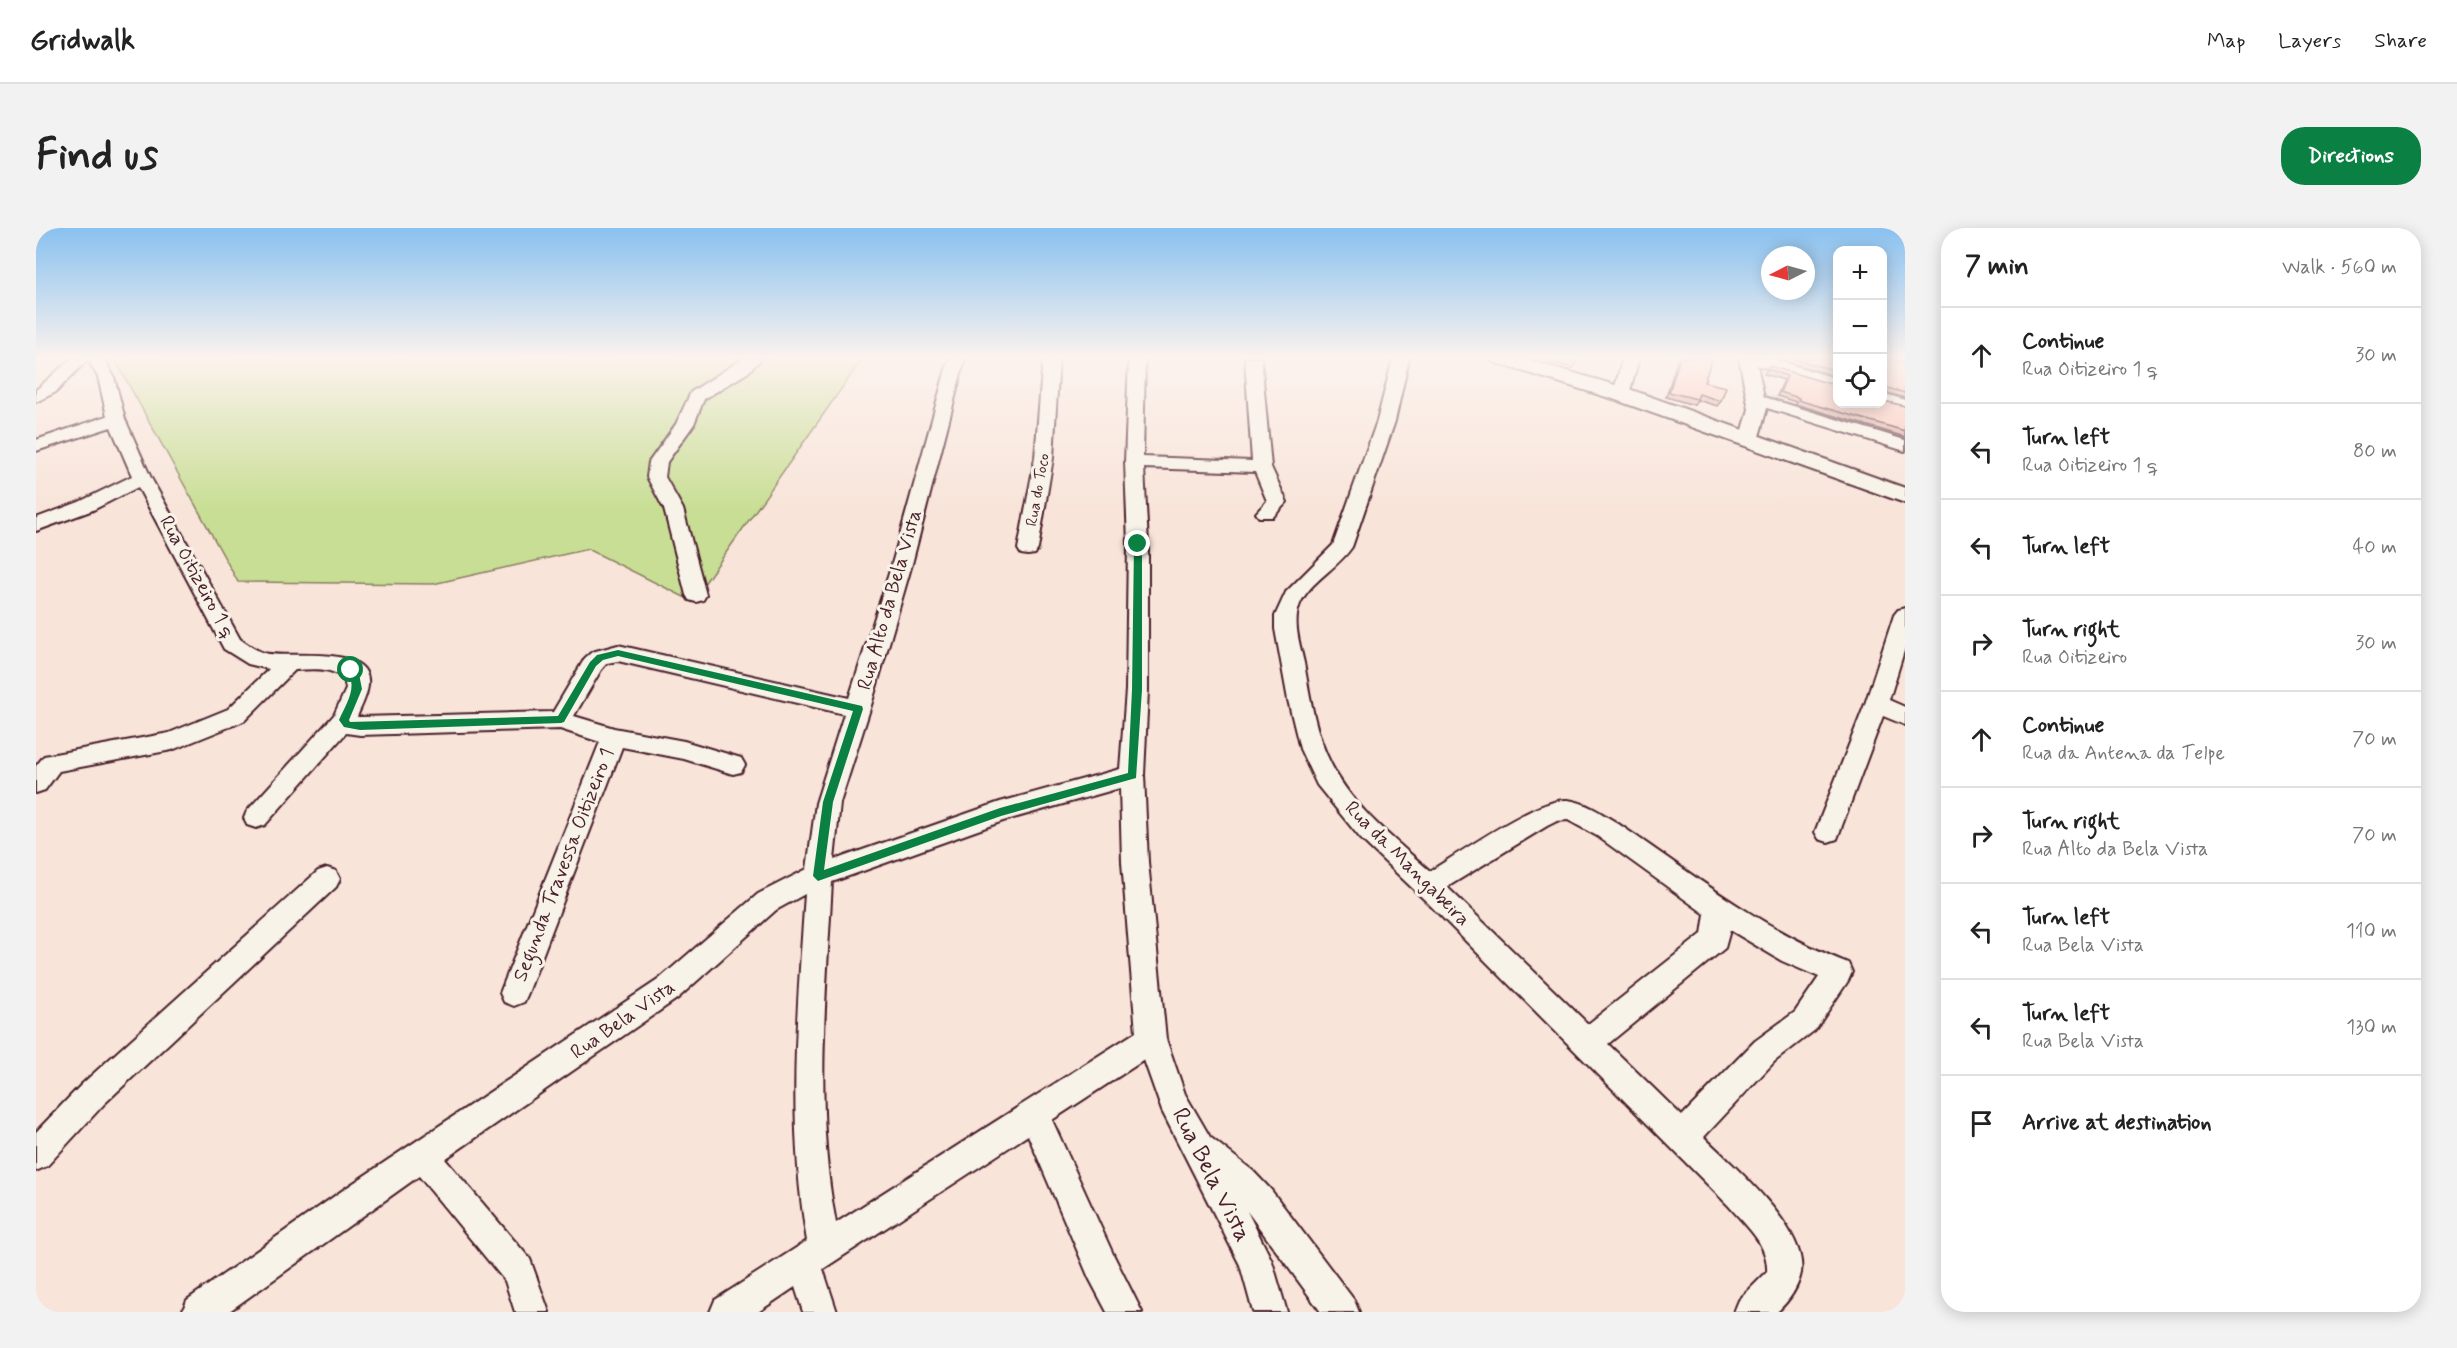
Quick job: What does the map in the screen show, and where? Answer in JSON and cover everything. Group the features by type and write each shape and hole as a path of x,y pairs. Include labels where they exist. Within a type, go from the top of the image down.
{"main road":[{"path":"1662,409 1905,496"}],"street":[{"name":"Rua Oitizeiro 1 q","path":"114,409 142,478 153,492 175,532 232,644 248,656 266,661 333,662 345,666 355,674 357,689 344,720"},
{"path":"692,409 685,424 658,462 656,477 670,500 676,516 696,595"},
{"name":"Rua Alto da Bela Vista","path":"818,876 828,802 859,709 902,564 943,409"},
{"name":"Rua do Toco","path":"1028,549 1044,458 1047,409"},
{"name":"Rua Bela Vista","path":"1136,409 1134,462 1138,544 1137,690 1132,775 1135,862 1151,1039 1170,1094 1255,1261 1270,1312"},
{"path":"1256,409 1262,467 1276,502 1266,513"},
{"name":"Rua da Mangabeira","path":"1389,409 1342,547 1332,561 1299,588 1289,604 1285,617 1295,677 1315,757 1327,778 1359,821 1429,885 1738,1194 1778,1242 1784,1256 1784,1274 1775,1289 1751,1312"},
{"path":"1749,440 1758,409"},
{"path":"1784,409 1905,447"},
{"path":"36,446 116,419"},
{"path":"1134,462 1262,467"},
{"path":"36,525 86,506 142,478"},
{"path":"1828,832 1876,704 1905,615"},
{"path":"561,720 593,664 600,657 618,653 859,709"},
{"path":"36,783 52,763 172,741 236,715 290,662"},
{"path":"1876,704 1905,716"},
{"path":"256,818 344,720 348,725 360,726 561,720 614,737 684,750 733,765"},
{"name":"Segunda Travessa Oitizeiro 1","path":"514,993 614,737"},
{"name":"Rua Bela Vista","path":"199,1312 357,1199 668,989 766,902 818,876 1000,812 1132,775"},
{"path":"1429,885 1538,819 1565,810 1581,813 1719,910 1787,951 1838,972 1805,1021 1765,1051 1682,1138"},
{"path":"818,876 807,1078 810,1152 817,1210 814,1254 820,1312"},
{"path":"36,1155 93,1094 327,879"},
{"path":"1587,1043 1715,940 1719,910"},
{"path":"727,1312 1151,1039"},
{"path":"1035,1113 1101,1266 1125,1312"},
{"path":"1197,1144 1242,1182 1260,1201 1342,1312"},
{"path":"422,1156 518,1271 532,1312"}],"green space":[{"path":"142,409 827,409 692,601 588,549 433,584 238,582"}],"building":[{"path":"1828,409 1905,409 1905,431"}],"route":[{"path":"351,670 355,674 357,689 344,720 348,725 360,726 561,720 593,664 600,657 618,653 859,709 828,802 818,876 1000,812 1132,775 1137,690 1138,544"}]}
